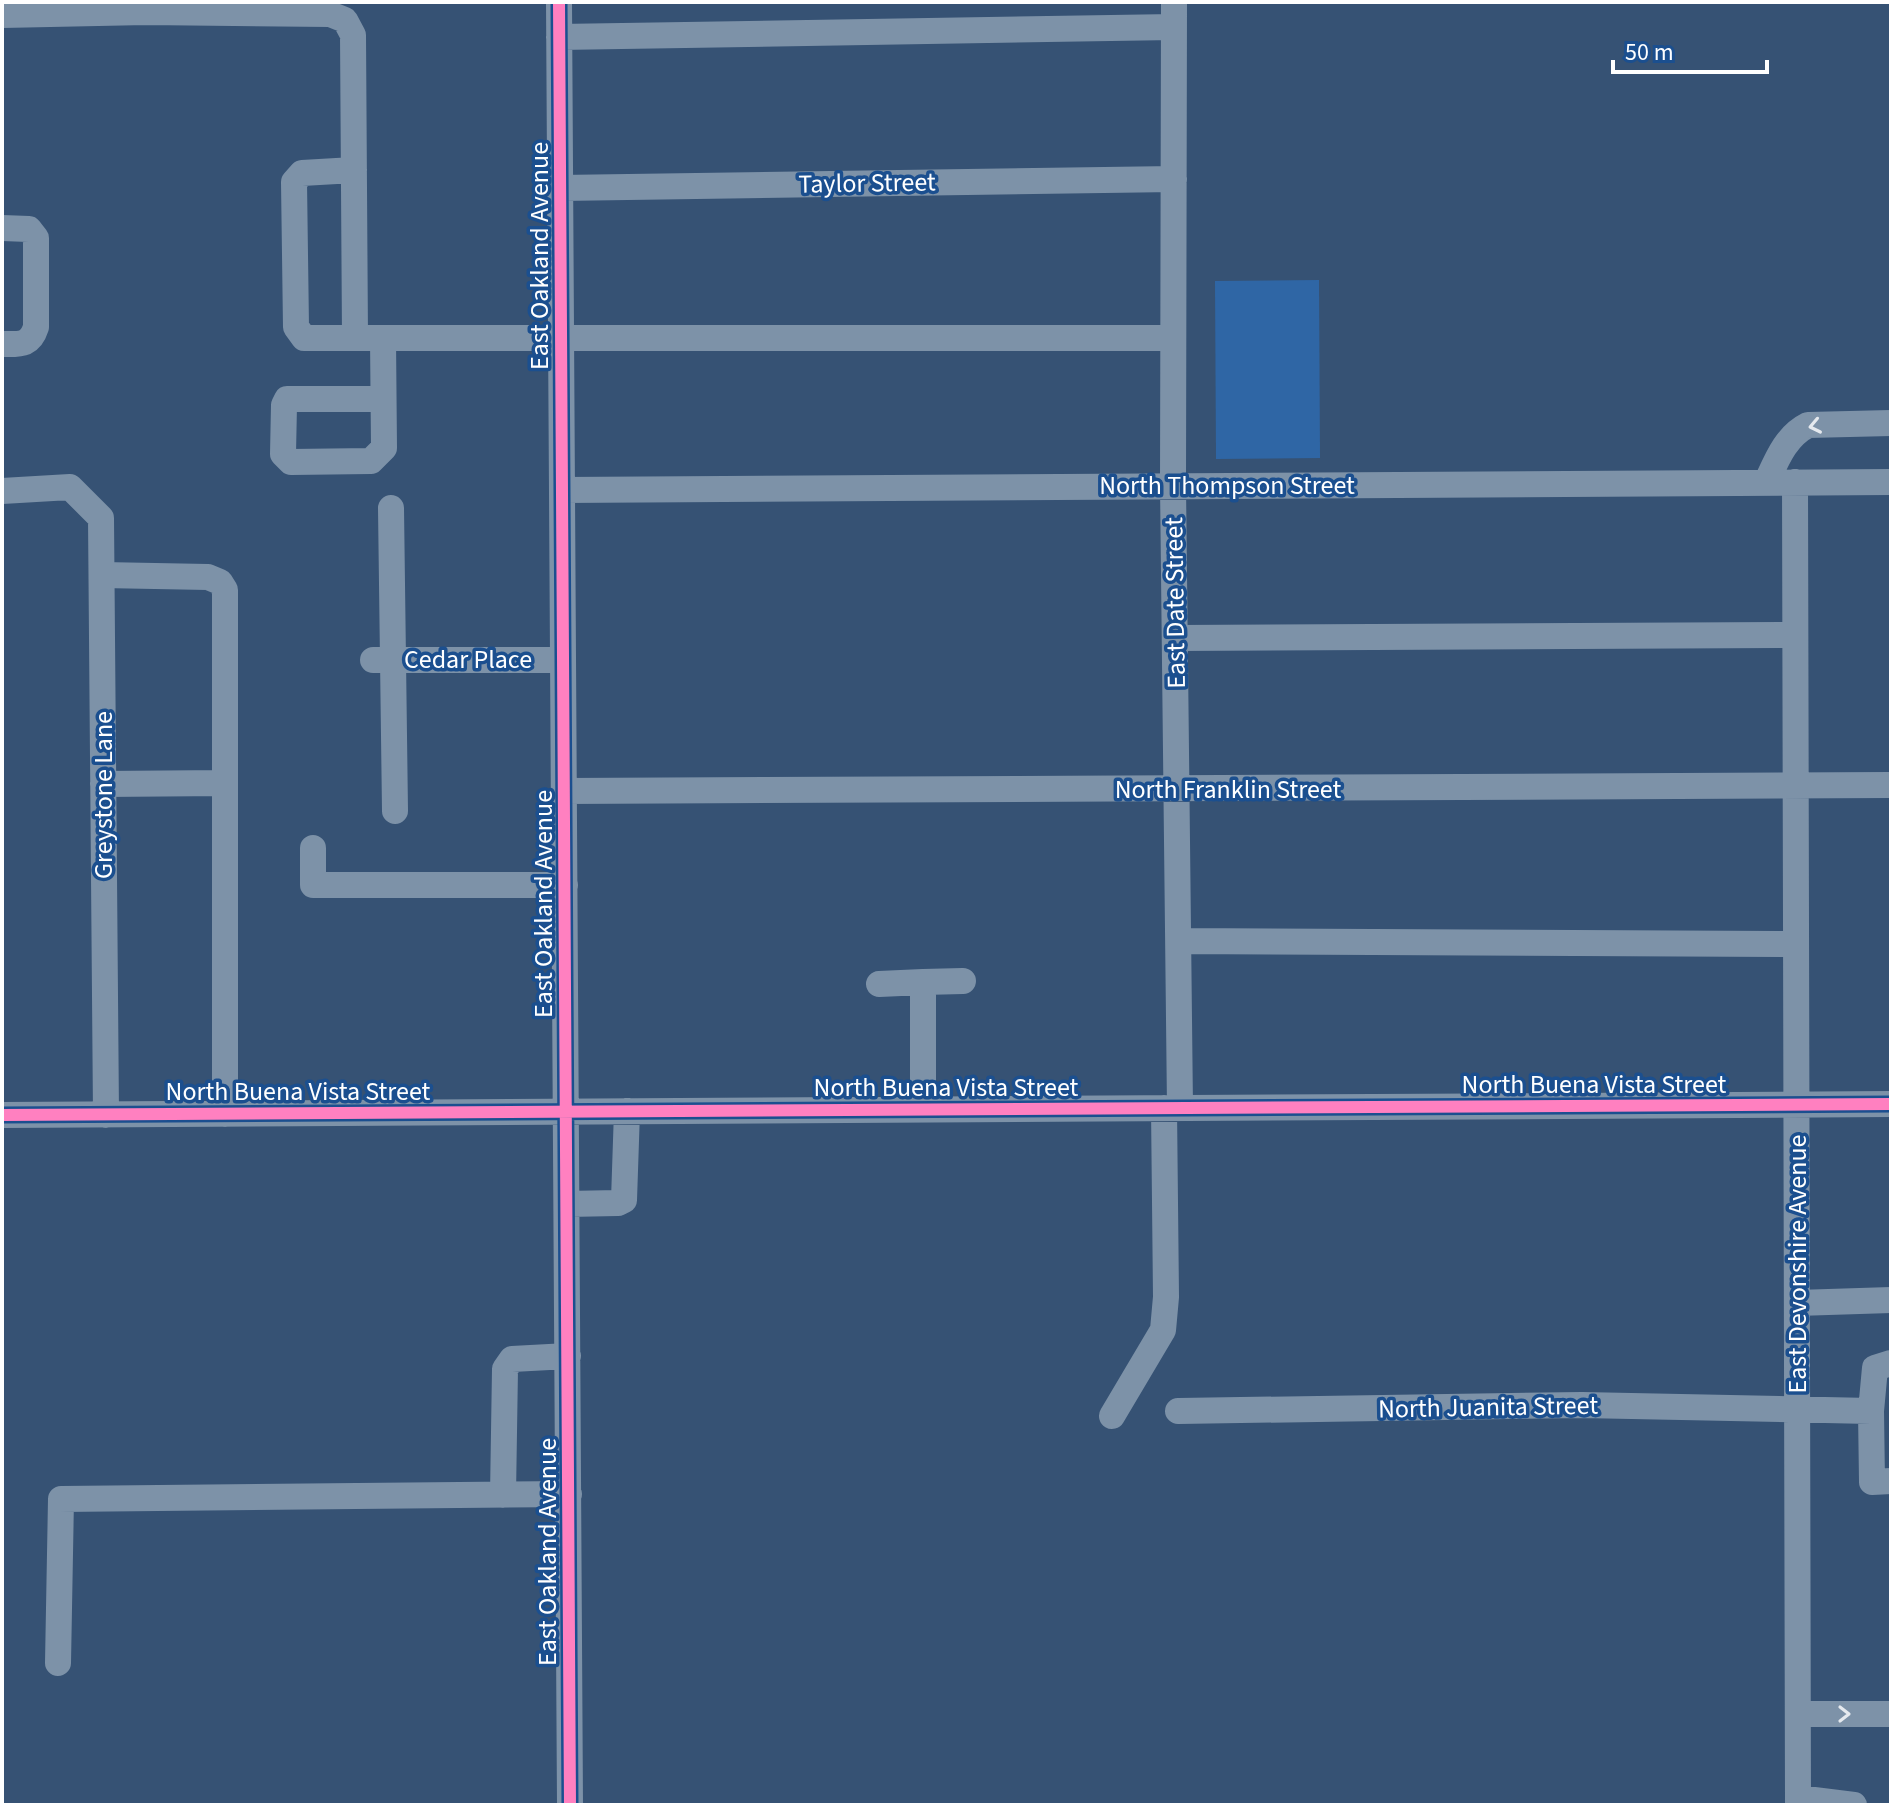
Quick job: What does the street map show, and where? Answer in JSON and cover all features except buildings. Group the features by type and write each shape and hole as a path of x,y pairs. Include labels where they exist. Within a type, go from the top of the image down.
{"street":[{"name":"East Oakland Avenue","path":"559,2 570,1805"},
{"path":"2,15 146,7 330,14 345,20 353,35 355,338"},
{"path":"559,37 1174,14"},
{"name":"East Date Street","path":"1112,1416 1163,1330 1166,1297 1179,941 1173,485 1174,14"},
{"path":"354,170 302,173 294,182 296,327 304,338 1173,338"},
{"name":"Taylor Street","path":"560,188 1174,179"},
{"path":"2,228 29,229 36,238 36,327 32,338 25,344 2,344"},
{"path":"383,338 383,399"},
{"path":"1767,481 1780,452 1798,430 1808,425 1891,423"},
{"name":"East Devonshire Avenue","path":"1795,482 1798,1801"},
{"name":"North Thompson Street","path":"562,490 1891,482"},
{"name":"Greystone Lane","path":"2,491 70,487 101,518 106,1115"},
{"path":"391,508 383,659 395,811"},
{"path":"102,575 208,577 220,582 225,590 225,1114"},
{"path":"1176,638 1795,635"},
{"name":"Cedar Place","path":"383,659 563,660"},
{"path":"103,784 225,783"},
{"name":"North Franklin Street","path":"564,791 1891,785"},
{"path":"313,848 313,885 565,885"},
{"path":"1179,941 1796,944"},
{"path":"879,984 963,981"},
{"path":"923,982 923,1109"},
{"name":"North Buena Vista Street","path":"2,1115 1891,1104"},
{"path":"567,1204 618,1203 624,1200 627,1111"},
{"path":"1797,1303 1891,1300"},
{"path":"503,1495 505,1369 512,1359 568,1356"},
{"path":"1891,1363 1879,1364 1875,1368 1871,1411 1872,1482 1891,1481"},
{"name":"North Juanita Street","path":"1178,1411 1582,1405 1871,1411"},
{"path":"58,1663 61,1499 569,1494"},
{"path":"1798,1714 1891,1714"},
{"path":"1798,1801 1854,1805"}],"shaded area":[{"path":"1319,280 1320,458 1216,459 1215,281"}],"cycle path":[{"path":"559,2 570,1805"},
{"path":"2,1115 1891,1104"}]}
